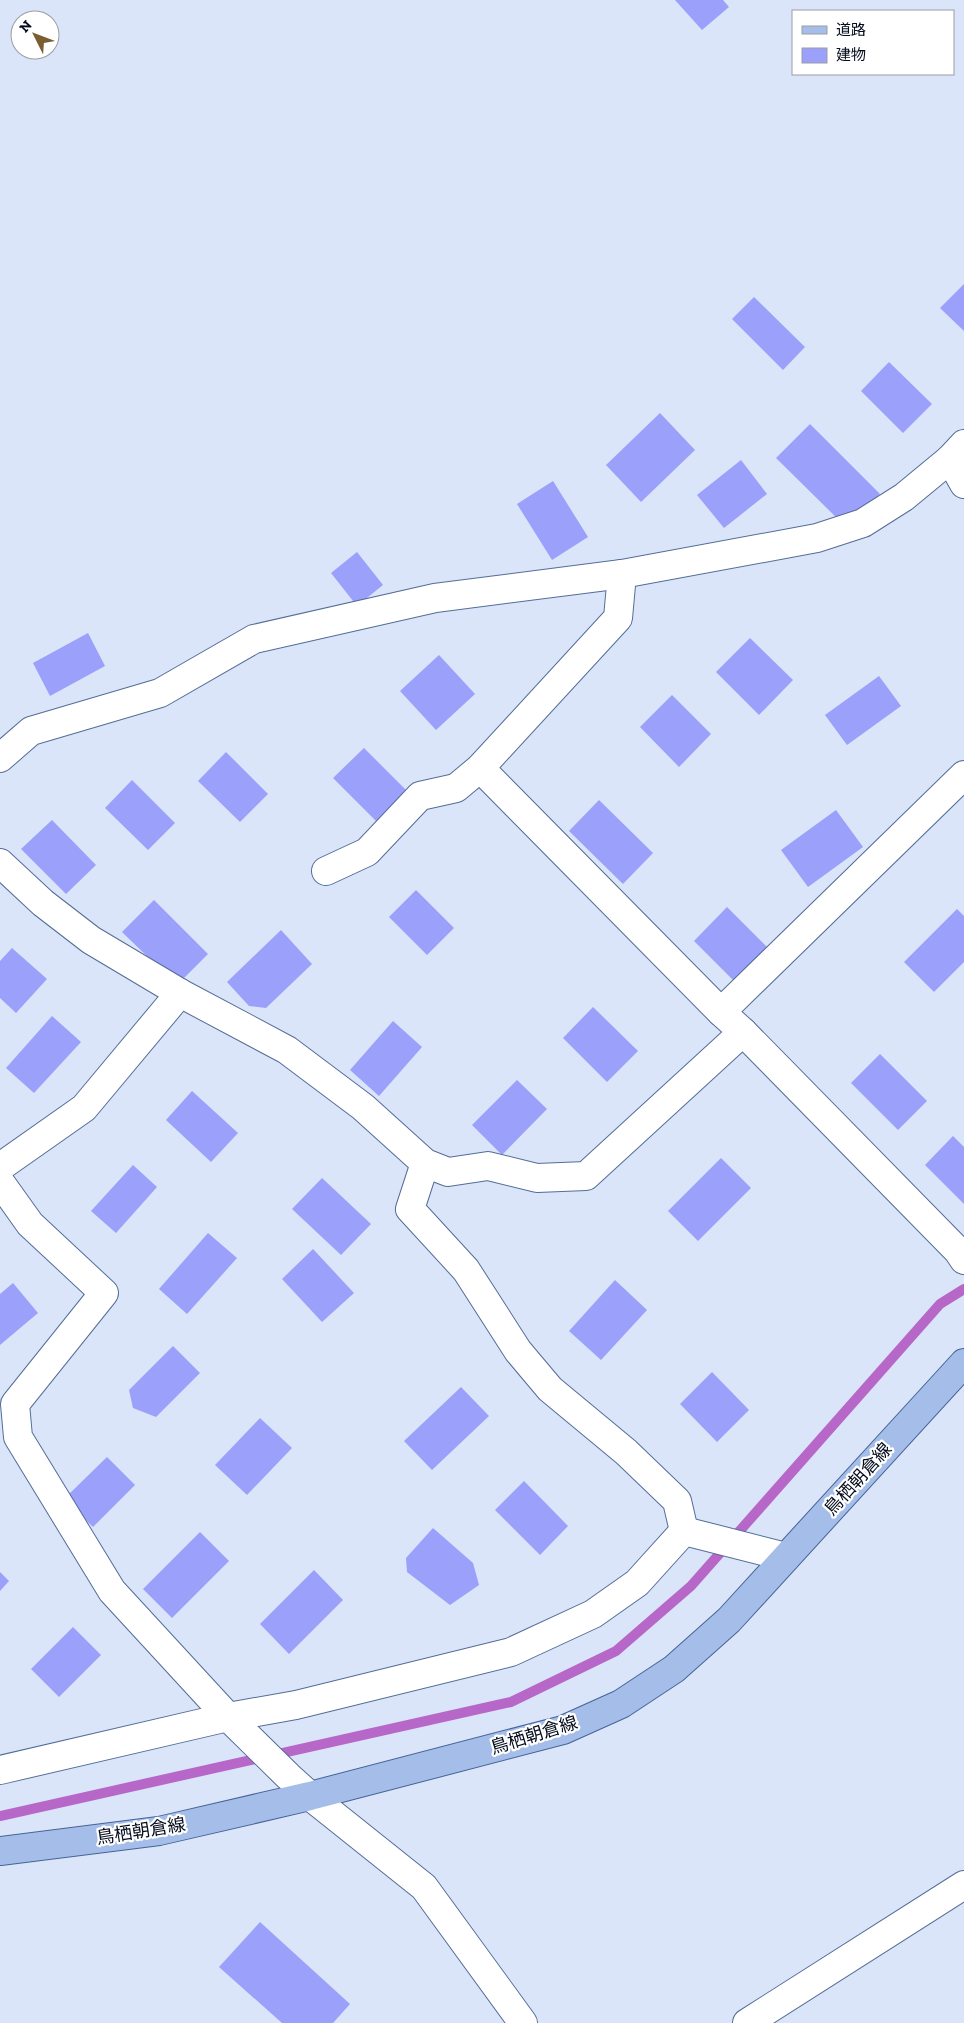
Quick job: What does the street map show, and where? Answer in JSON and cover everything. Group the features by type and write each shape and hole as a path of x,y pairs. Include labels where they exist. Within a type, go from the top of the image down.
{"main road":[{"name":"鳥栖朝倉線","path":"0,1851 160,1831 310,1796 563,1730 621,1704 674,1669 729,1620 964,1363"}],"street":[{"path":"0,758 31,731 160,693 254,639 436,598 622,574 817,538 863,523 904,497 957,452 964,484"},
{"path":"326,871 367,852 420,796 456,788 480,768 618,618 622,574"},
{"path":"480,768 743,1032 961,1256"},
{"path":"721,1012 964,775"},
{"path":"0,863 43,903 91,940 180,993 288,1050 363,1107 425,1163 448,1172 488,1166 537,1178 586,1176 743,1032"},
{"path":"0,1167 84,1108 180,993"},
{"path":"425,1163 410,1209 466,1270 518,1351 550,1389 626,1452 677,1501 684,1531"},
{"path":"0,1182 30,1224 104,1293 15,1404 18,1437 112,1590 247,1737 310,1796 424,1887 523,2023"},
{"path":"684,1531 786,1557"},
{"path":"0,1770 228,1717 296,1705 511,1652 593,1614 637,1583 684,1531"},
{"path":"747,2023 778,2015 964,1885"}],"building":[{"path":"675,0 723,0 729,7 702,30"},
{"path":"964,284 964,331 940,308"},
{"path":"754,297 805,347 783,370 732,319"},
{"path":"889,362 932,404 903,433 861,391"},
{"path":"660,413 695,450 641,502 606,465"},
{"path":"810,424 880,494 846,527 776,458"},
{"path":"741,460 767,494 724,528 697,495"},
{"path":"553,481 588,537 552,560 517,504"},
{"path":"357,552 383,585 357,606 331,573"},
{"path":"88,633 105,666 50,696 33,663"},
{"path":"750,638 793,680 759,715 716,672"},
{"path":"439,655 475,694 436,730 400,691"},
{"path":"879,676 901,706 847,745 825,715"},
{"path":"672,695 711,734 679,767 640,727"},
{"path":"364,748 409,793 379,824 333,778"},
{"path":"226,752 268,794 240,822 198,781"},
{"path":"132,780 175,823 148,850 105,808"},
{"path":"599,800 653,853 623,884 569,831"},
{"path":"836,810 863,847 808,887 781,850"},
{"path":"52,820 96,865 66,894 21,849"},
{"path":"416,890 454,928 427,955 389,917"},
{"path":"154,900 208,954 177,985 122,932"},
{"path":"727,907 769,949 735,982 694,941"},
{"path":"957,909 964,916 964,962 934,992 904,962"},
{"path":"281,930 312,964 266,1008 249,1006 227,982"},
{"path":"12,948 47,979 16,1013 0,998 0,961"},
{"path":"593,1007 638,1051 607,1082 563,1038"},
{"path":"52,1016 81,1042 34,1093 6,1068"},
{"path":"393,1021 422,1047 379,1096 350,1070"},
{"path":"880,1054 927,1101 898,1130 851,1083"},
{"path":"517,1080 547,1109 502,1155 472,1125"},
{"path":"192,1091 238,1133 211,1162 166,1120"},
{"path":"953,1136 964,1147 964,1204 925,1165"},
{"path":"721,1158 751,1188 698,1241 668,1211"},
{"path":"133,1165 157,1187 116,1233 91,1211"},
{"path":"322,1178 371,1224 341,1255 292,1209"},
{"path":"208,1233 237,1258 187,1314 159,1289"},
{"path":"313,1249 354,1293 322,1322 282,1279"},
{"path":"615,1280 647,1310 601,1360 569,1331"},
{"path":"13,1283 38,1313 0,1345 0,1294"},
{"path":"173,1346 200,1373 156,1417 133,1408 129,1390"},
{"path":"712,1372 749,1410 717,1442 680,1404"},
{"path":"461,1387 489,1416 432,1470 404,1441"},
{"path":"260,1418 292,1448 247,1495 215,1465"},
{"path":"107,1457 135,1485 93,1527 64,1499"},
{"path":"524,1481 568,1526 540,1555 495,1510"},
{"path":"433,1528 473,1563 479,1585 450,1605 407,1572 406,1558"},
{"path":"200,1532 229,1561 172,1618 143,1589"},
{"path":"314,1570 343,1600 289,1654 260,1624"},
{"path":"0,1572 9,1581 0,1591"},
{"path":"73,1627 101,1655 59,1697 31,1669"},
{"path":"260,1922 350,2004 333,2023 282,2023 219,1967"}],"waterway":[{"path":"0,1816 511,1702 616,1651 691,1586 940,1304 964,1289"}]}
